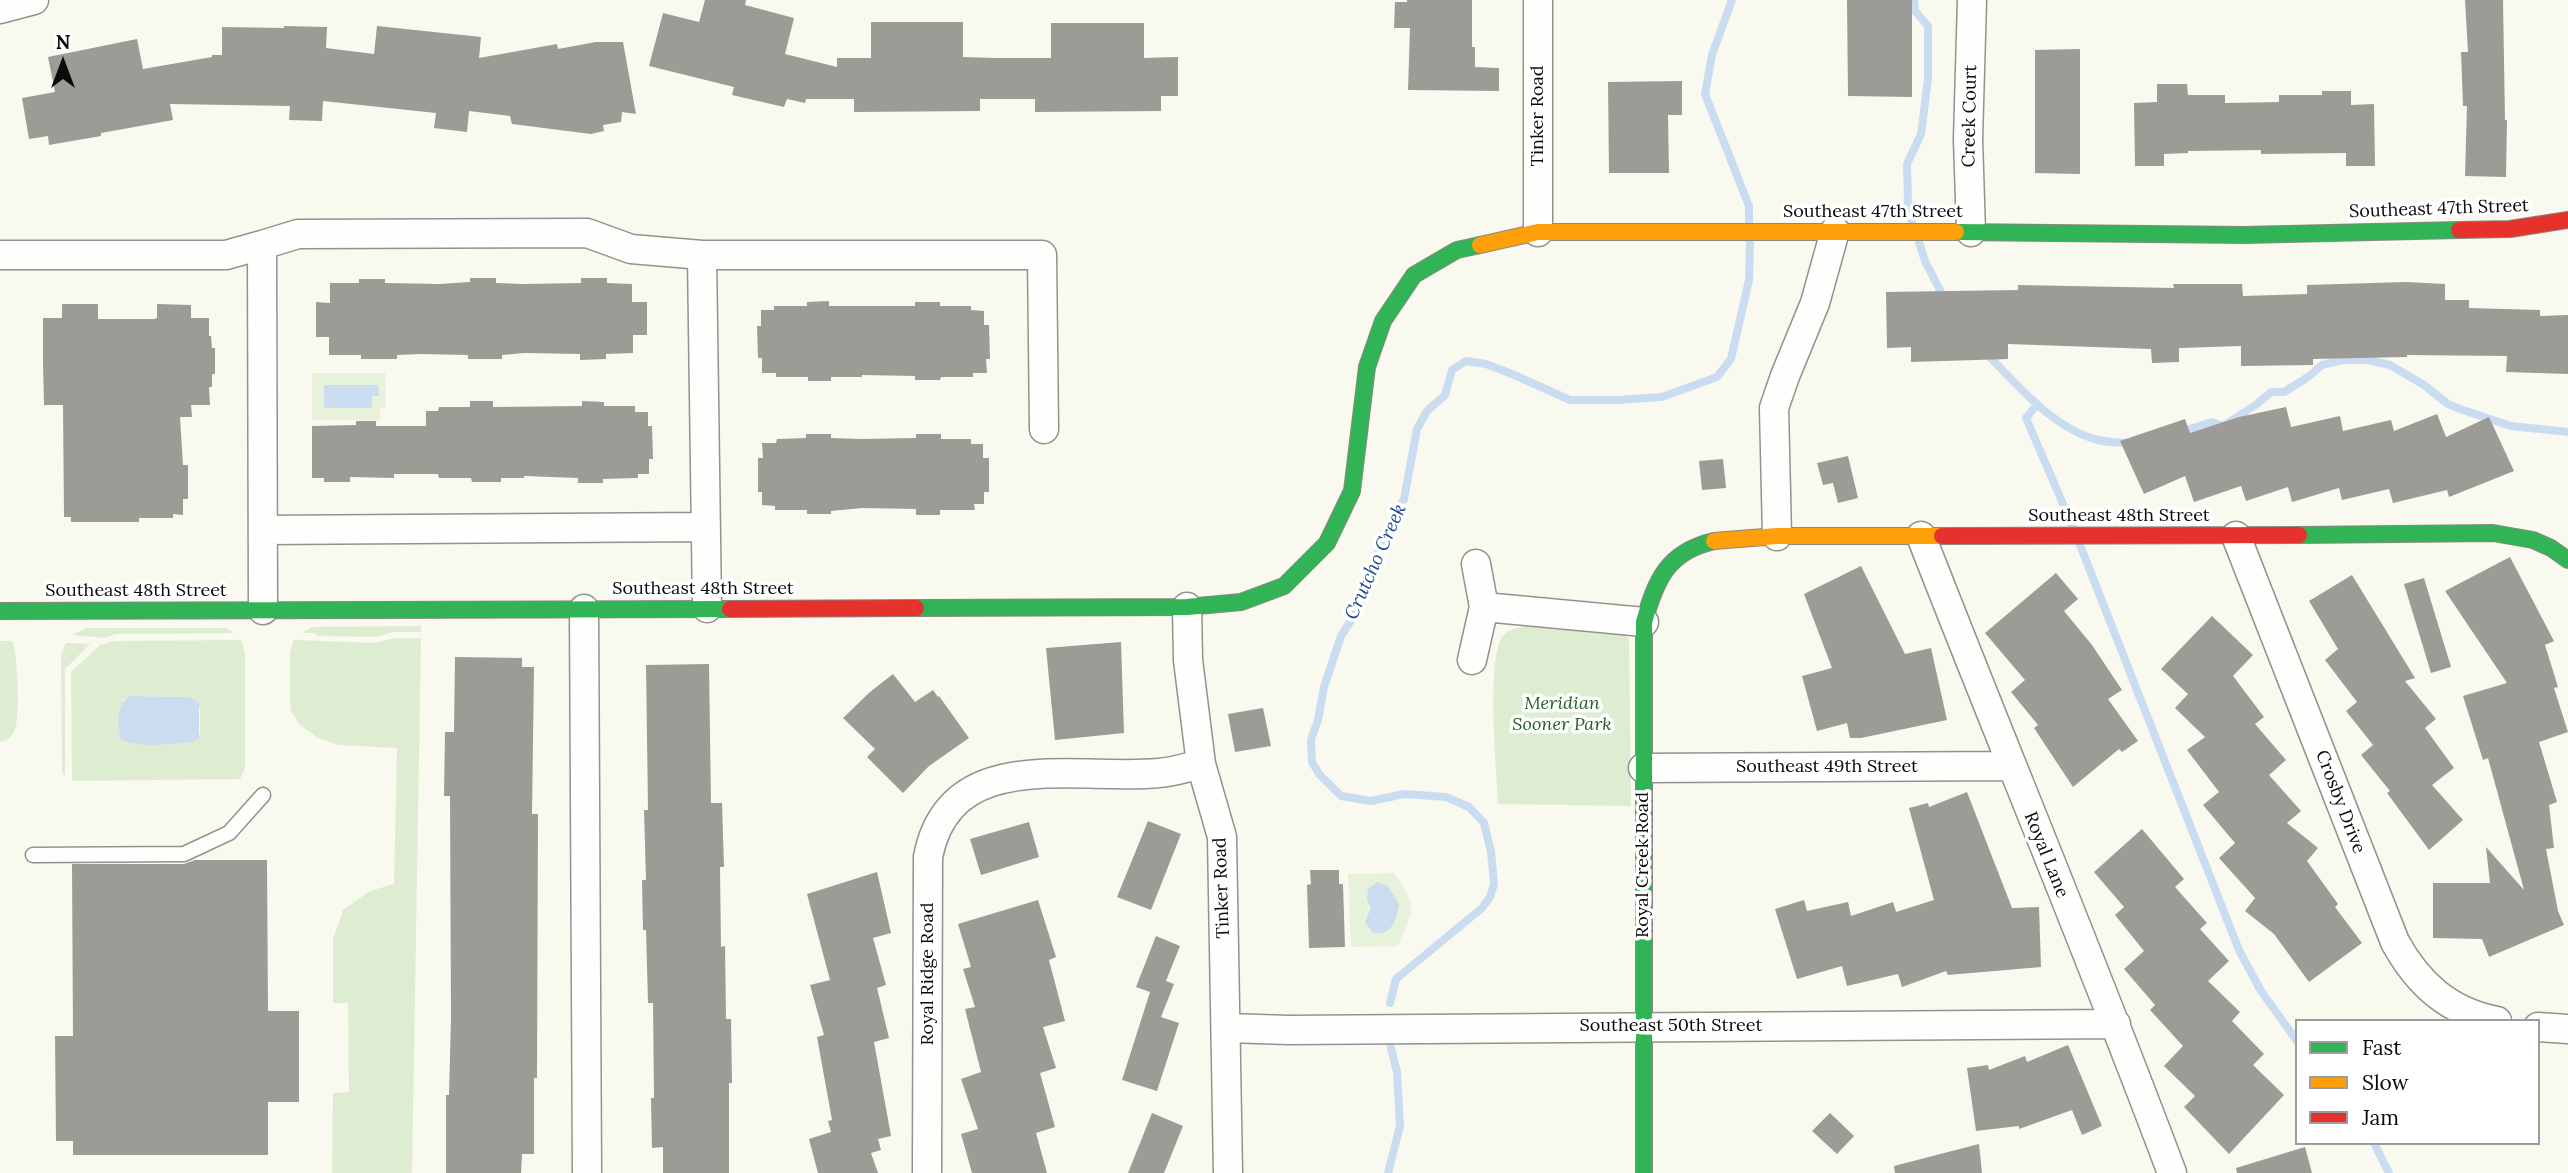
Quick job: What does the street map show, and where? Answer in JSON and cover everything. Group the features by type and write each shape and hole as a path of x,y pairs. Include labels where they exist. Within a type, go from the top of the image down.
{"street":[{"path":"0,9 34,0"},
{"name":"Tinker Road","path":"1538,0 1538,232"},
{"name":"Creek Court","path":"1971,232 1968,139 1972,0"},
{"name":"Southeast 47th Street","path":"1352,491 1367,367 1383,321 1414,275 1457,250 1538,232 1835,231 2244,235 2510,229 2568,220"},
{"path":"1777,536 1774,408 1815,303 1835,231"},
{"path":"0,255 226,255 298,234 587,233 631,249 702,255 1042,254 1044,429"},
{"path":"262,245 263,610"},
{"path":"702,255 707,608"},
{"name":"Southeast 48th Street","path":"0,611 1187,607 1241,602 1284,586 1327,543 1352,491"},
{"path":"263,530 705,527"},
{"name":"Southeast 48th Street","path":"1670,564 1685,551 1705,543 1741,537 1777,536 2518,535 2538,541 2558,551 2568,560"},
{"name":"Royal Lane","path":"1922,536 2010,766 2116,1024 2172,1173"},
{"name":"Crosby Drive","path":"2236,536 2395,943 2423,983 2442,999 2461,1010 2490,1019"},
{"path":"1472,660 1483,607 1476,564"},
{"name":"Royal Creek Road","path":"1644,1173 1644,622 1658,580 1670,564"},
{"name":"Tinker Road","path":"1187,607 1188,660 1201,764 1222,837 1228,1173"},
{"path":"1483,607 1644,622"},
{"path":"584,609 587,1173"},
{"name":"Royal Ridge Road","path":"927,1173 928,857 938,824 950,806 971,790 994,780 1017,775 1161,773 1201,764"},
{"name":"Southeast 49th Street","path":"1643,768 2010,766"},
{"name":"Southeast 50th Street","path":"1227,1028 1289,1030 1644,1025 2116,1024"},
{"path":"2540,1027 2568,1029"}],"lane":[{"path":"33,855 184,854 229,833 263,795"}],"green space":[{"path":"312,373 385,373 386,407 380,408 380,420 312,420"},
{"name":"Meridian Sooner Park","path":"1529,625 1620,632 1629,638 1631,806 1498,804 1493,688 1498,646 1506,633"},
{"path":"421,626 421,632 393,632 376,637 302,633 312,627"},
{"path":"87,628 226,628 234,633 116,634 104,638 72,635"},
{"path":"394,638 421,638 412,1173 332,1173 333,1093 349,1092 348,1003 333,1003 333,939 343,910 370,891 394,884 397,748 338,745 318,738 299,724 291,711 290,652 294,640 376,643"},
{"path":"241,640 245,652 245,768 240,779 72,781 71,672 100,645 115,641","holes":["130,696 188,697 200,709 200,734 122,701"]},
{"path":"0,641 12,641 18,702 14,732 0,742"},
{"path":"66,643 90,644 65,669 65,778 62,771 61,654"},
{"path":"1394,873 1411,903 1410,918 1398,946 1351,947 1348,874"}],"water":[{"path":"324,385 378,385 379,396 372,396 372,408 324,408"},
{"path":"130,696 188,697 199,702 199,739 193,742 157,745 121,740 120,710"},
{"path":"1377,882 1387,885 1399,904 1392,926 1379,933 1372,932 1365,922 1371,908 1367,899 1368,889"}],"building":[{"path":"705,0 746,0 745,5 794,18 785,54 837,67 837,58 871,58 871,22 963,22 963,57 997,58 1051,58 1051,23 1144,23 1144,58 1178,57 1178,96 1161,96 1161,111 1035,112 1035,99 980,99 980,111 854,112 854,99 806,99 805,103 787,99 784,107 732,95 734,87 649,66 663,13 699,22"},
{"path":"1472,0 1472,47 1475,47 1475,67 1499,68 1499,91 1408,90 1410,28 1394,28 1395,2"},
{"path":"1847,0 1912,0 1912,97 1848,96"},
{"path":"2465,0 2503,0 2506,177 2465,176 2467,106 2463,106 2461,52 2468,52"},
{"path":"377,26 481,37 479,58 557,44 558,49 596,42 623,42 636,114 622,112 621,122 603,125 604,131 591,134 512,124 510,116 469,111 467,132 434,128 436,113 323,101 322,121 289,120 290,106 170,104 173,120 49,145 48,136 29,139 22,98 55,92 48,57 137,39 143,69 222,55 222,27 327,27 326,48 374,54"},
{"path":"2080,49 2080,174 2035,173 2035,50"},
{"path":"1682,81 1682,115 1668,115 1669,173 1609,173 1608,82"},
{"path":"2157,84 2187,84 2188,95 2225,95 2225,103 2279,102 2279,95 2322,95 2322,91 2351,91 2351,105 2374,104 2375,166 2346,166 2346,153 2261,154 2261,150 2164,154 2164,166 2135,166 2134,103 2157,102"},
{"path":"470,278 496,278 496,283 524,284 581,283 581,278 607,278 607,283 632,284 632,302 647,302 647,335 633,335 633,353 606,354 606,359 580,360 580,354 525,353 502,355 502,359 421,354 397,355 397,359 361,359 361,355 329,355 329,337 316,337 316,302 330,303 330,283 359,283 359,279 385,279 385,283 439,284 470,282"},
{"path":"2406,282 2445,284 2445,300 2469,300 2469,308 2540,310 2540,316 2568,315 2568,374 2506,372 2507,356 2407,355 2313,359 2313,365 2241,366 2241,346 2179,348 2179,362 2152,363 2151,349 2008,344 2008,359 1911,362 1911,347 1887,348 1886,292 2018,290 2018,285 2174,288 2173,284 2242,284 2243,296 2307,294 2307,285"},
{"path":"829,301 829,306 915,306 915,302 940,302 940,306 971,306 971,310 984,311 984,325 989,325 990,359 986,359 987,373 973,373 973,377 941,377 940,380 915,380 915,376 862,375 831,377 831,381 808,381 808,377 776,377 776,373 762,373 762,358 758,358 757,326 761,326 761,310 774,310 774,306 807,306 807,302"},
{"path":"62,304 98,304 98,319 154,319 157,318 157,304 191,305 191,318 209,318 209,336 212,348 215,348 215,374 212,374 212,387 209,387 210,405 191,405 192,417 180,417 183,465 188,465 188,499 183,499 183,515 173,514 173,518 139,518 139,522 71,522 71,517 64,517 63,405 44,405 43,363 43,318 62,318"},
{"path":"470,401 493,401 493,407 582,406 582,401 604,402 604,406 635,406 635,412 648,412 648,426 652,426 653,459 649,459 649,474 638,474 638,478 603,479 603,483 578,483 578,478 524,476 501,478 501,482 472,482 471,478 439,478 438,474 394,474 394,478 350,477 350,482 324,482 324,478 312,478 312,426 356,425 356,421 376,421 376,426 426,426 426,411 438,411 439,407 470,407"},
{"path":"2286,407 2291,427 2340,416 2343,431 2391,420 2394,431 2437,414 2446,437 2489,417 2514,471 2449,497 2447,490 2393,503 2389,489 2342,500 2339,488 2292,502 2288,487 2246,501 2241,486 2194,502 2185,476 2144,494 2120,441 2185,419 2190,433 2239,417"},
{"path":"806,434 831,434 831,438 861,439 916,438 916,434 941,434 941,439 971,439 971,444 983,444 983,458 989,458 989,492 984,492 984,504 974,504 975,510 940,510 940,515 916,515 916,509 862,508 831,511 831,514 807,514 807,510 775,510 775,506 762,505 762,492 758,492 758,458 763,458 762,443 776,443 777,439 806,438"},
{"path":"1848,456 1858,498 1838,503 1833,483 1823,485 1817,463"},
{"path":"1723,459 1726,488 1702,490 1699,461"},
{"path":"2510,557 2554,641 2545,645 2558,687 2554,688 2568,732 2539,742 2557,802 2549,805 2554,848 2546,849 2558,911 2564,925 2489,957 2482,939 2433,938 2433,883 2490,883 2486,847 2524,890 2488,758 2483,760 2463,696 2507,683 2445,591"},
{"path":"1861,566 1905,654 1931,648 1947,720 1861,738 1850,738 1847,723 1817,731 1802,676 1832,668 1804,594"},
{"path":"2056,573 2078,599 2064,611 2092,645 2122,690 2108,699 2138,741 2122,752 2119,749 2073,787 2034,728 2038,725 2011,692 2025,680 1985,633"},
{"path":"2352,575 2415,678 2405,681 2436,719 2425,728 2454,768 2432,785 2463,820 2429,850 2387,793 2390,791 2361,755 2373,745 2346,711 2357,702 2325,660 2338,649 2309,601"},
{"path":"2424,578 2451,667 2431,673 2404,584"},
{"path":"2212,616 2253,655 2233,676 2264,717 2255,724 2286,760 2269,775 2301,811 2287,823 2318,848 2307,861 2338,904 2335,907 2362,943 2309,982 2274,934 2245,911 2255,898 2219,858 2235,843 2203,805 2219,792 2187,750 2205,737 2175,708 2188,694 2161,669"},
{"path":"1121,642 1124,733 1055,740 1046,648"},
{"path":"455,657 522,658 522,667 534,667 532,814 538,814 537,1078 534,1078 534,1154 522,1154 521,1173 446,1173 446,1095 449,1095 451,1018 450,796 444,796 445,732 454,732"},
{"path":"709,664 711,803 722,803 724,867 720,867 721,947 725,946 726,1019 731,1019 729,1173 663,1173 663,1147 652,1148 653,1003 648,1003 646,930 643,930 642,880 646,880 644,810 648,810 646,665"},
{"path":"893,674 915,702 933,690 969,738 929,766 903,793 867,757 875,749 843,718"},
{"path":"1263,708 1271,746 1235,752 1228,714"},
{"path":"1967,792 2012,908 2039,907 2041,967 1948,975 1946,971 1902,987 1898,974 1847,986 1842,966 1797,979 1775,909 1804,900 1807,911 1848,902 1851,916 1893,902 1896,912 1934,900 1909,808 1928,803 1929,807"},
{"path":"1148,821 1181,834 1151,910 1117,897"},
{"path":"1029,822 1039,857 981,875 970,839"},
{"path":"2142,829 2184,879 2175,887 2207,923 2200,929 2229,961 2208,981 2240,1012 2232,1021 2264,1054 2253,1065 2284,1095 2229,1154 2184,1107 2195,1096 2164,1066 2183,1046 2150,1010 2155,1005 2124,969 2144,951 2115,915 2124,907 2094,872"},
{"path":"195,860 267,860 268,1011 299,1011 299,1102 268,1102 268,1155 73,1155 73,1141 56,1141 55,1036 73,1036 72,864 184,864"},
{"path":"1310,870 1339,870 1339,884 1343,884 1345,947 1309,948 1307,885 1311,884"},
{"path":"877,872 891,933 873,938 886,985 877,988 889,1038 874,1042 891,1136 878,1139 881,1150 871,1153 878,1173 818,1173 809,1139 831,1132 828,1121 832,1120 817,1037 824,1035 810,985 830,980 807,894"},
{"path":"1038,900 1056,957 1049,960 1065,1021 1043,1027 1056,1068 1040,1073 1055,1127 1036,1133 1047,1173 972,1173 961,1134 978,1129 961,1079 981,1072 965,1009 975,1007 963,969 971,967 958,924"},
{"path":"1156,936 1180,946 1166,981 1174,984 1161,1017 1179,1023 1157,1091 1122,1080 1150,992 1136,987"},
{"path":"2068,1045 2102,1126 2082,1135 2072,1110 2019,1129 2019,1126 1976,1131 1967,1068 1988,1065 1989,1070 2025,1056 2027,1062"},
{"path":"1152,1113 1183,1126 1164,1173 1128,1173"},
{"path":"1830,1113 1854,1136 1837,1154 1812,1131"},
{"path":"1979,1144 1982,1173 1895,1173 1894,1166"},
{"path":"2305,1147 2312,1173 2237,1173 2236,1168"}],"waterway":[{"name":"Crutcho Creek","path":"1732,0 1712,55 1705,94 1749,206 1749,223"},
{"path":"1912,223 1908,203 1907,164 1921,134 1928,79 1928,26 1915,11 1914,0"},
{"path":"1919,242 1925,261 1945,300"},
{"name":"Crutcho Creek","path":"1390,1003 1396,979 1482,908 1490,897 1494,884 1491,852 1484,823 1469,807 1446,797 1404,794 1371,801 1341,796 1319,774 1312,762 1311,740 1324,687 1341,636 1358,610 1384,536 1404,499 1417,429 1427,411 1445,395 1452,370 1466,361 1486,364 1570,400 1662,397 1717,377 1731,359 1749,280 1750,243"},
{"path":"1987,354 2038,405 2066,426 2098,440 2131,443"},
{"path":"2180,432 2212,422 2223,426 2271,392 2284,392 2322,365 2342,360 2368,360 2390,365 2424,385 2448,404 2511,426 2568,432"},
{"path":"2036,406 2026,418 2073,527"},
{"path":"2080,545 2239,950 2261,991 2295,1038"},
{"name":"Crutcho Creek","path":"1388,1173 1400,1126 1397,1072 1391,1048"},
{"path":"2375,1145 2389,1173"}],"traffic: fast":[{"path":"1956,232 2244,235 2459,230"},
{"path":"916,608 1187,607 1241,602 1284,586 1327,543 1352,491 1367,367 1383,321 1414,275 1457,250 1480,245"},
{"path":"2299,535 2493,533 2533,540 2568,560"},
{"path":"1644,1173 1644,622 1653,593 1674,560 1685,552 1714,541"},
{"path":"0,611 730,609"}],"traffic: slow":[{"path":"1480,245 1538,232 1956,232"},
{"path":"1714,541 1777,536 1942,536"}],"traffic: jam":[{"path":"2459,230 2510,229 2568,220"},
{"path":"1942,536 2299,535"},
{"path":"730,609 916,608"}]}
